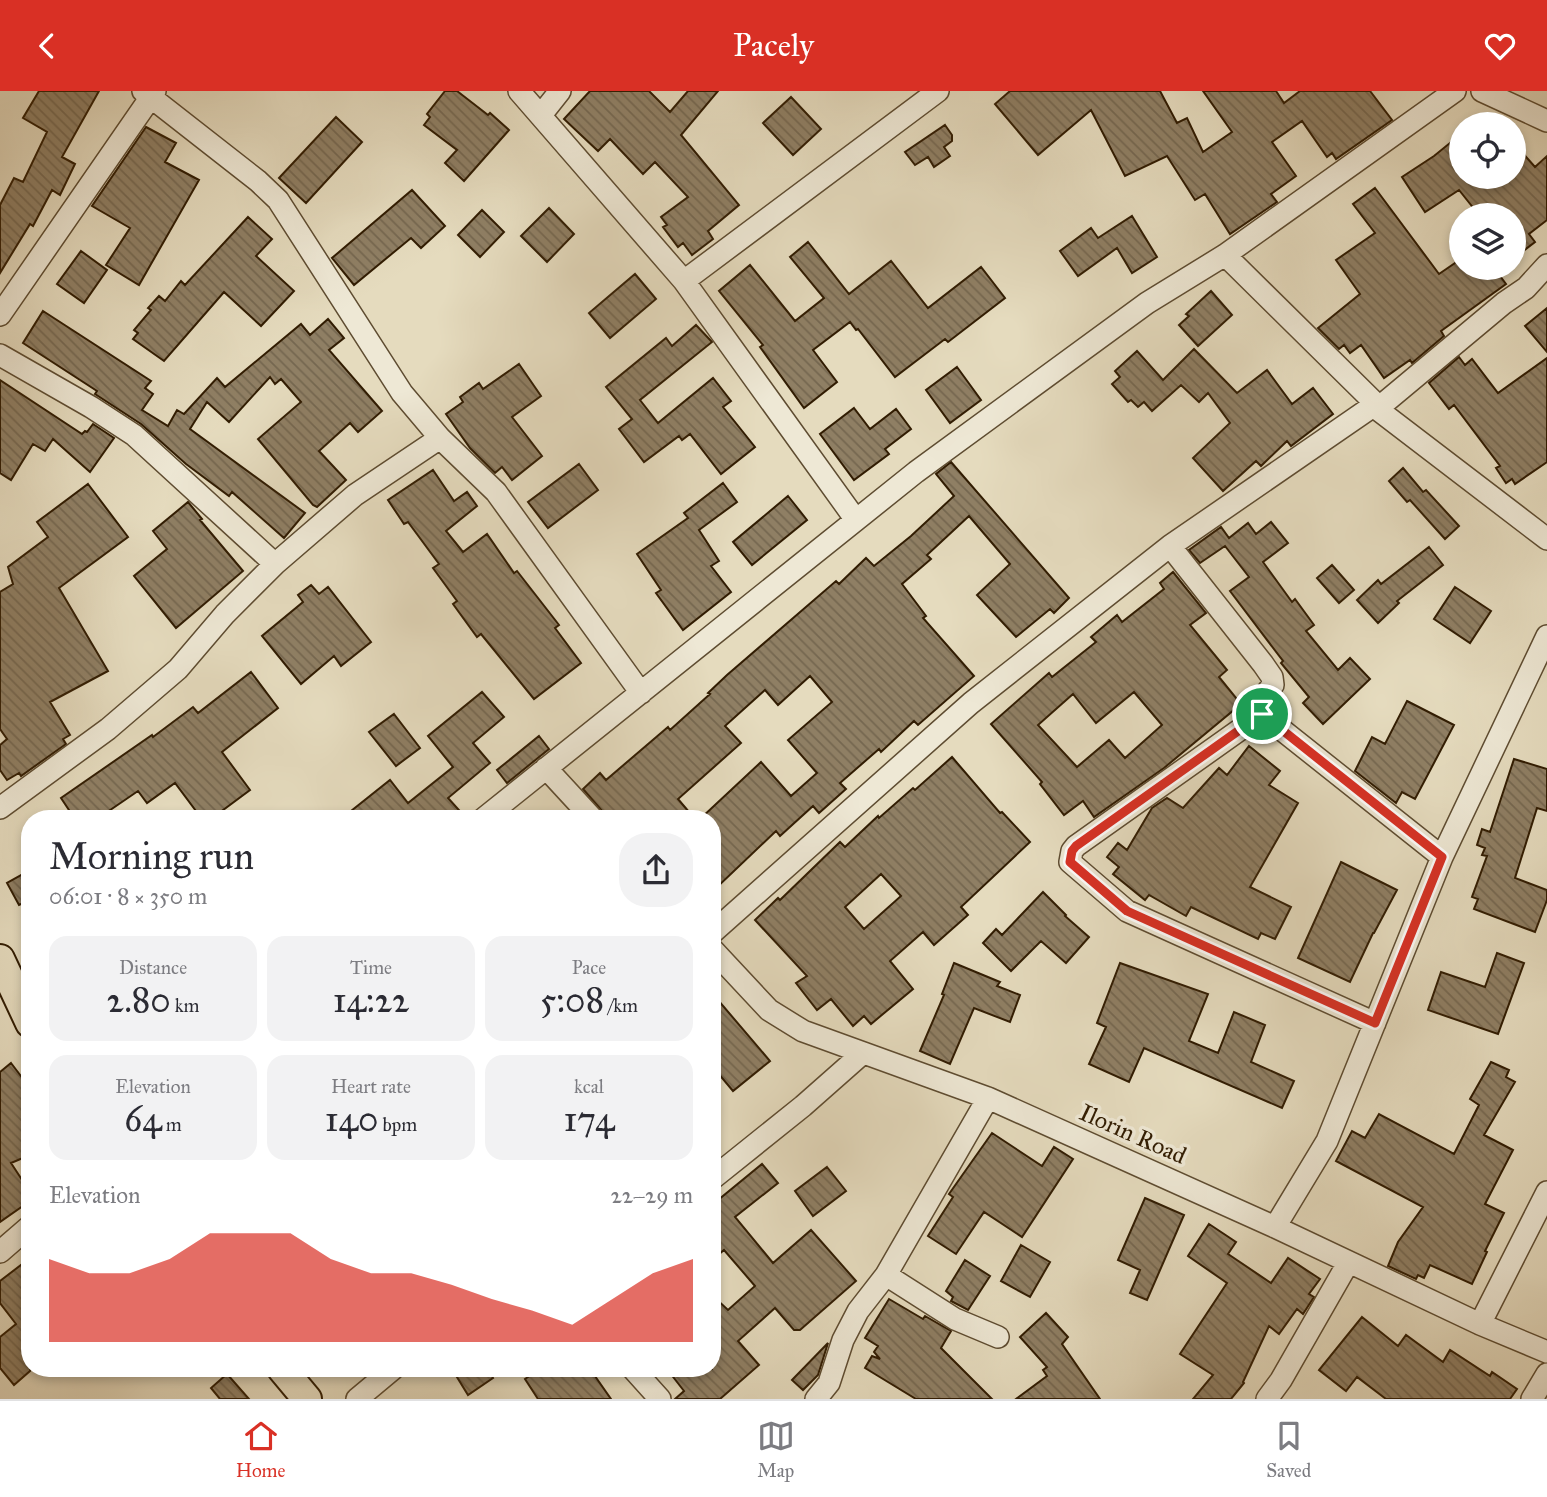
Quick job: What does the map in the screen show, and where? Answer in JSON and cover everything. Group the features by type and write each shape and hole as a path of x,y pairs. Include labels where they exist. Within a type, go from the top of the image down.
{"main road":[{"path":"0,961 21,1004"},
{"path":"289,1377 307,1399"}],"street":[{"path":"519,91 684,281 856,520"},
{"path":"541,115 560,91"},
{"path":"684,281 938,91"},
{"path":"494,810 916,472 1147,303 1225,255 1455,91"},
{"path":"1482,91 1547,121"},
{"path":"0,315 149,93 278,200 402,393 440,438 496,492 641,693"},
{"path":"1225,255 1376,407 1547,539"},
{"path":"721,925 971,703 1170,546 1376,407 1526,288 1547,265"},
{"path":"0,355 134,435 275,565"},
{"path":"0,808 108,729 178,669 225,614 275,565 355,495 440,438"},
{"path":"1170,546 1272,677 1273,685 1268,691 1262,714 1076,846 1070,862 1127,911 1375,1023"},
{"path":"1275,1227 1327,1140 1442,857 1547,636"},
{"path":"1262,714 1442,857"},
{"path":"546,768 585,810"},
{"name":"Ilorin Road","path":"721,959 769,1010 803,1031 988,1098 1275,1227 1480,1324 1547,1352"},
{"path":"721,1172 803,1106 863,1053"},
{"path":"816,1399 829,1383 843,1340 858,1311 886,1275 988,1098"},
{"path":"1480,1324 1547,1192"},
{"path":"0,1252 21,1234"},
{"path":"1267,1399 1281,1380 1348,1263"},
{"path":"886,1275 955,1319 998,1337"},
{"path":"1532,1399 1547,1374"},
{"path":"357,1399 383,1377"},
{"path":"640,1377 660,1399"}],"building":[{"path":"39,91 99,91 62,157 75,164 60,195 52,190 33,226 30,224 0,273 0,205 14,178 23,182 47,132 23,118"},
{"path":"445,91 457,91 488,115 490,113 509,130 464,181 445,163 457,150 424,125 430,117 427,114"},
{"path":"590,91 649,91 670,112 688,91 718,91 681,135 739,205 708,231 713,239 692,255 683,243 678,247 663,227 667,225 661,217 688,197 655,162 643,174 610,139 598,151 564,119"},
{"path":"1010,91 1160,91 1177,123 1187,118 1203,152 1232,132 1203,91 1276,91 1284,103 1300,91 1370,91 1392,120 1336,159 1332,153 1327,157 1302,121 1272,142 1296,176 1271,194 1277,202 1230,234 1205,194 1195,200 1167,156 1125,176 1091,110 1038,155 995,104"},
{"path":"791,97 821,129 793,155 763,123"},
{"path":"336,117 362,142 306,203 279,178"},
{"path":"945,125 952,135 952,141 944,147 950,156 934,167 928,157 915,165 905,152"},
{"path":"146,127 176,143 165,162 199,180 139,285 106,265 130,228 92,206"},
{"path":"1449,144 1449,189 1526,189 1526,157 1535,167 1547,156 1547,220 1529,234 1535,242 1526,249 1526,203 1469,203 1459,190 1425,212 1402,177"},
{"path":"1375,188 1439,274 1449,267 1449,280 1503,280 1506,284 1441,331 1444,336 1412,363 1410,360 1384,378 1361,345 1350,353 1344,345 1339,349 1318,328 1360,294 1336,260 1375,233 1353,204"},
{"path":"412,190 445,226 421,248 411,238 354,285 332,258"},
{"path":"549,208 574,234 547,262 521,236"},
{"path":"482,210 504,232 480,257 458,235"},
{"path":"1132,216 1157,257 1132,273 1117,248 1078,276 1060,251 1091,228 1098,238"},
{"path":"248,217 272,239 256,256 294,291 261,326 224,292 164,361 133,339 138,333 134,330 159,296 165,301 181,281 185,285"},
{"path":"808,242 849,294 891,261 928,308 981,267 1005,298 948,342 945,339 895,377 850,322 813,350 837,382 804,408 760,347 763,345 719,291 750,265 795,321 824,298 790,257"},
{"path":"81,251 107,270 84,303 57,284"},
{"path":"635,274 656,299 610,338 589,313"},
{"path":"1211,291 1232,315 1198,346 1179,325 1189,316 1186,314"},
{"path":"1547,308 1547,352 1525,326"},
{"path":"43,311 151,381 145,388 153,394 142,410 168,426 177,410 184,414 217,378 225,387 301,324 310,335 328,319 344,338 329,350 382,411 358,432 350,423 319,451 346,480 317,507 258,439 301,402 281,379 275,384 270,377 229,422 207,402 190,429 305,513 284,538 232,492 229,496 186,464 141,424 95,394 97,391 23,343"},
{"path":"696,325 712,342 640,400 658,423 713,378 731,401 723,407 755,447 721,474 690,434 682,440 679,436 644,462 619,429 632,419 606,387 666,338 672,346"},
{"path":"1194,349 1237,393 1267,370 1292,404 1313,388 1333,414 1291,446 1287,441 1261,466 1256,461 1223,491 1193,458 1230,423 1208,393 1199,402 1181,385 1152,411 1144,402 1138,407 1131,400 1128,402 1112,384 1120,377 1115,371 1137,351 1163,380"},
{"path":"1459,357 1465,365 1472,359 1498,393 1547,358 1547,462 1515,484 1512,479 1506,483 1496,468 1500,466 1454,405 1449,409 1429,383"},
{"path":"519,364 541,396 512,417 542,456 512,480 502,467 495,473 470,448 446,414 463,402 460,397 479,383 483,389"},
{"path":"957,367 981,400 950,423 926,390"},
{"path":"0,380 82,434 93,424 114,438 90,472 53,439 45,451 33,444 11,480 0,473"},
{"path":"854,408 870,429 896,409 911,429 885,449 889,454 854,480 820,434"},
{"path":"951,462 1069,598 1054,613 1050,609 1016,637 977,595 1010,564 969,516 927,555 931,559 902,584 926,616 923,618 974,676 918,725 914,721 881,752 879,749 840,783 846,789 819,813 813,806 780,836 776,831 721,883 721,810 710,810 761,762 791,796 817,773 788,740 832,702 810,676 778,705 765,690 725,726 741,743 678,799 687,810 601,810 583,789 600,773 606,780 668,727 670,730 727,675 836,581 839,584 866,558 874,566 954,496 936,474"},
{"path":"579,464 598,490 548,528 528,502"},
{"path":"1403,468 1423,492 1426,490 1459,526 1445,539 1389,481"},
{"path":"433,470 454,501 467,492 477,506 446,531 463,552 487,534 514,573 517,571 559,625 555,628 581,663 534,699 481,634 477,637 453,604 457,601 433,568 439,564 408,522 404,524 388,500"},
{"path":"723,483 737,502 699,530 719,561 711,566 731,592 683,630 656,593 661,590 637,554 688,518 684,513"},
{"path":"88,484 128,537 59,588 108,671 50,702 70,735 63,739 66,744 21,776 19,773 7,780 0,770 0,745 7,739 0,729 0,592 13,584 8,567 48,537 37,522"},
{"path":"788,496 807,520 752,565 733,542"},
{"path":"188,502 243,571 176,628 134,576 167,549 153,531"},
{"path":"1271,522 1288,543 1263,562 1292,602 1295,599 1314,625 1306,631 1338,670 1350,658 1370,679 1323,724 1303,703 1309,697 1281,663 1283,661 1230,591 1249,577 1225,546 1200,563 1189,550 1221,527 1229,538 1248,523 1256,534"},
{"path":"1429,547 1443,565 1397,601 1399,603 1378,623 1357,600 1378,580 1381,584"},
{"path":"1332,565 1354,590 1339,603 1317,578"},
{"path":"1173,572 1206,613 1190,625 1227,670 1219,677 1241,704 1164,768 1094,817 1083,801 1064,815 1040,784 1042,782 991,724 1049,673 1052,677 1096,642 1091,637 1117,615 1122,622 1164,589 1160,583","holes":["1134,692 1162,725 1125,758 1109,740 1077,767 1038,725 1073,694 1096,723"]},
{"path":"311,585 319,594 328,587 371,642 341,666 334,656 301,684 262,636 303,602 298,595"},
{"path":"1455,587 1491,611 1470,643 1434,619"},
{"path":"251,672 278,708 222,752 250,790 223,810 195,810 175,783 147,803 138,791 110,810 69,810 61,798 193,707 198,713"},
{"path":"482,692 504,717 473,743 490,763 448,798 459,810 352,810 390,780 408,803 453,767 428,736"},
{"path":"1407,701 1454,725 1415,799 1402,792 1396,803 1355,771 1372,737 1385,744"},
{"path":"394,714 420,748 396,766 369,732"},
{"path":"539,736 549,749 507,783 497,770"},
{"path":"1249,746 1280,771 1269,785 1298,803 1250,887 1291,907 1275,939 1261,933 1258,939 1191,907 1186,916 1149,895 1145,900 1113,874 1119,867 1107,857 1118,843 1127,850 1152,808 1167,798 1183,808 1219,768 1227,775"},
{"path":"952,757 1000,813 1002,812 1030,842 961,907 968,915 934,945 923,932 890,961 913,989 871,1024 864,1016 853,1026 831,999 817,1010 796,983 807,976 755,920 778,898 780,900 840,842 845,847 878,816 879,818 913,788 915,790","holes":["881,874 901,896 864,929 845,907"]},
{"path":"1514,759 1547,769 1547,811 1537,808 1515,878 1547,890 1547,900 1535,932 1474,909 1478,899 1472,897 1487,856 1482,855 1485,848 1477,845 1482,829 1490,832"},
{"path":"1341,862 1397,890 1350,982 1298,958"},
{"path":"21,875 21,904 19,905 7,883"},
{"path":"1043,892 1089,937 1066,963 1041,941 1011,971 983,943 996,929 1002,935"},
{"path":"1497,953 1524,963 1498,1034 1428,1010 1441,972 1485,987"},
{"path":"954,963 1000,982 997,986 1020,995 1010,1022 974,1008 950,1064 920,1051 944,995 942,994"},
{"path":"1120,963 1208,994 1189,1041 1218,1053 1234,1012 1265,1025 1251,1062 1294,1081 1282,1108 1144,1048 1129,1082 1089,1064 1106,1027 1097,1023"},
{"path":"721,1004 770,1061 733,1091 721,1077"},
{"path":"1491,1062 1509,1070 1506,1077 1515,1082 1484,1135 1513,1150 1485,1204 1504,1213 1472,1284 1430,1265 1424,1278 1418,1275 1416,1279 1388,1266 1398,1242 1423,1207 1336,1161 1352,1131 1365,1138 1379,1114 1454,1154 1479,1105 1470,1099"},
{"path":"11,1063 21,1076 21,1159 11,1163 21,1178 21,1207 0,1222 0,1072"},
{"path":"992,1133 1042,1166 1054,1147 1073,1159 1022,1237 984,1212 956,1254 928,1236 953,1197 949,1194"},
{"path":"762,1164 778,1183 735,1217 773,1263 811,1230 856,1281 800,1330 794,1330 775,1308 738,1341 759,1365 720,1399 675,1399 684,1391 673,1377 721,1377 721,1303 728,1310 755,1286 724,1250 721,1252 721,1198"},
{"path":"827,1167 846,1191 813,1216 795,1191"},
{"path":"1145,1198 1184,1215 1147,1300 1130,1293 1140,1270 1118,1260"},
{"path":"1209,1224 1236,1242 1228,1254 1271,1283 1288,1258 1320,1279 1309,1294 1314,1297 1303,1314 1297,1309 1279,1334 1269,1326 1244,1383 1231,1399 1193,1399 1213,1375 1180,1354 1227,1283 1188,1256"},
{"path":"1021,1245 1050,1262 1030,1297 1001,1281"},
{"path":"965,1260 990,1276 968,1310 951,1301 953,1297 946,1291"},
{"path":"21,1265 21,1377 23,1377 14,1385 0,1368 0,1337 16,1324 0,1303 0,1281"},
{"path":"889,1299 923,1319 925,1316 951,1331 941,1348 992,1399 916,1399 865,1368 872,1356 880,1359 874,1352 878,1346 865,1338"},
{"path":"1046,1313 1068,1337 1062,1344 1100,1399 1016,1399 1047,1376 1043,1370 1047,1367 1020,1337"},
{"path":"1362,1317 1398,1346 1406,1335 1443,1362 1450,1350 1490,1376 1492,1372 1517,1389 1510,1399 1386,1399 1357,1377 1346,1391 1319,1370"},
{"path":"828,1343 818,1375 803,1390 792,1380"},
{"path":"224,1377 230,1377 249,1399 220,1399 211,1388"},
{"path":"457,1377 492,1377 493,1378 468,1395"},
{"path":"596,1377 611,1399 538,1399 525,1379"}],"route":[{"path":"1262,714 1442,857 1375,1023 1127,911 1072,867 1070,862 1076,846 1262,714"}]}
